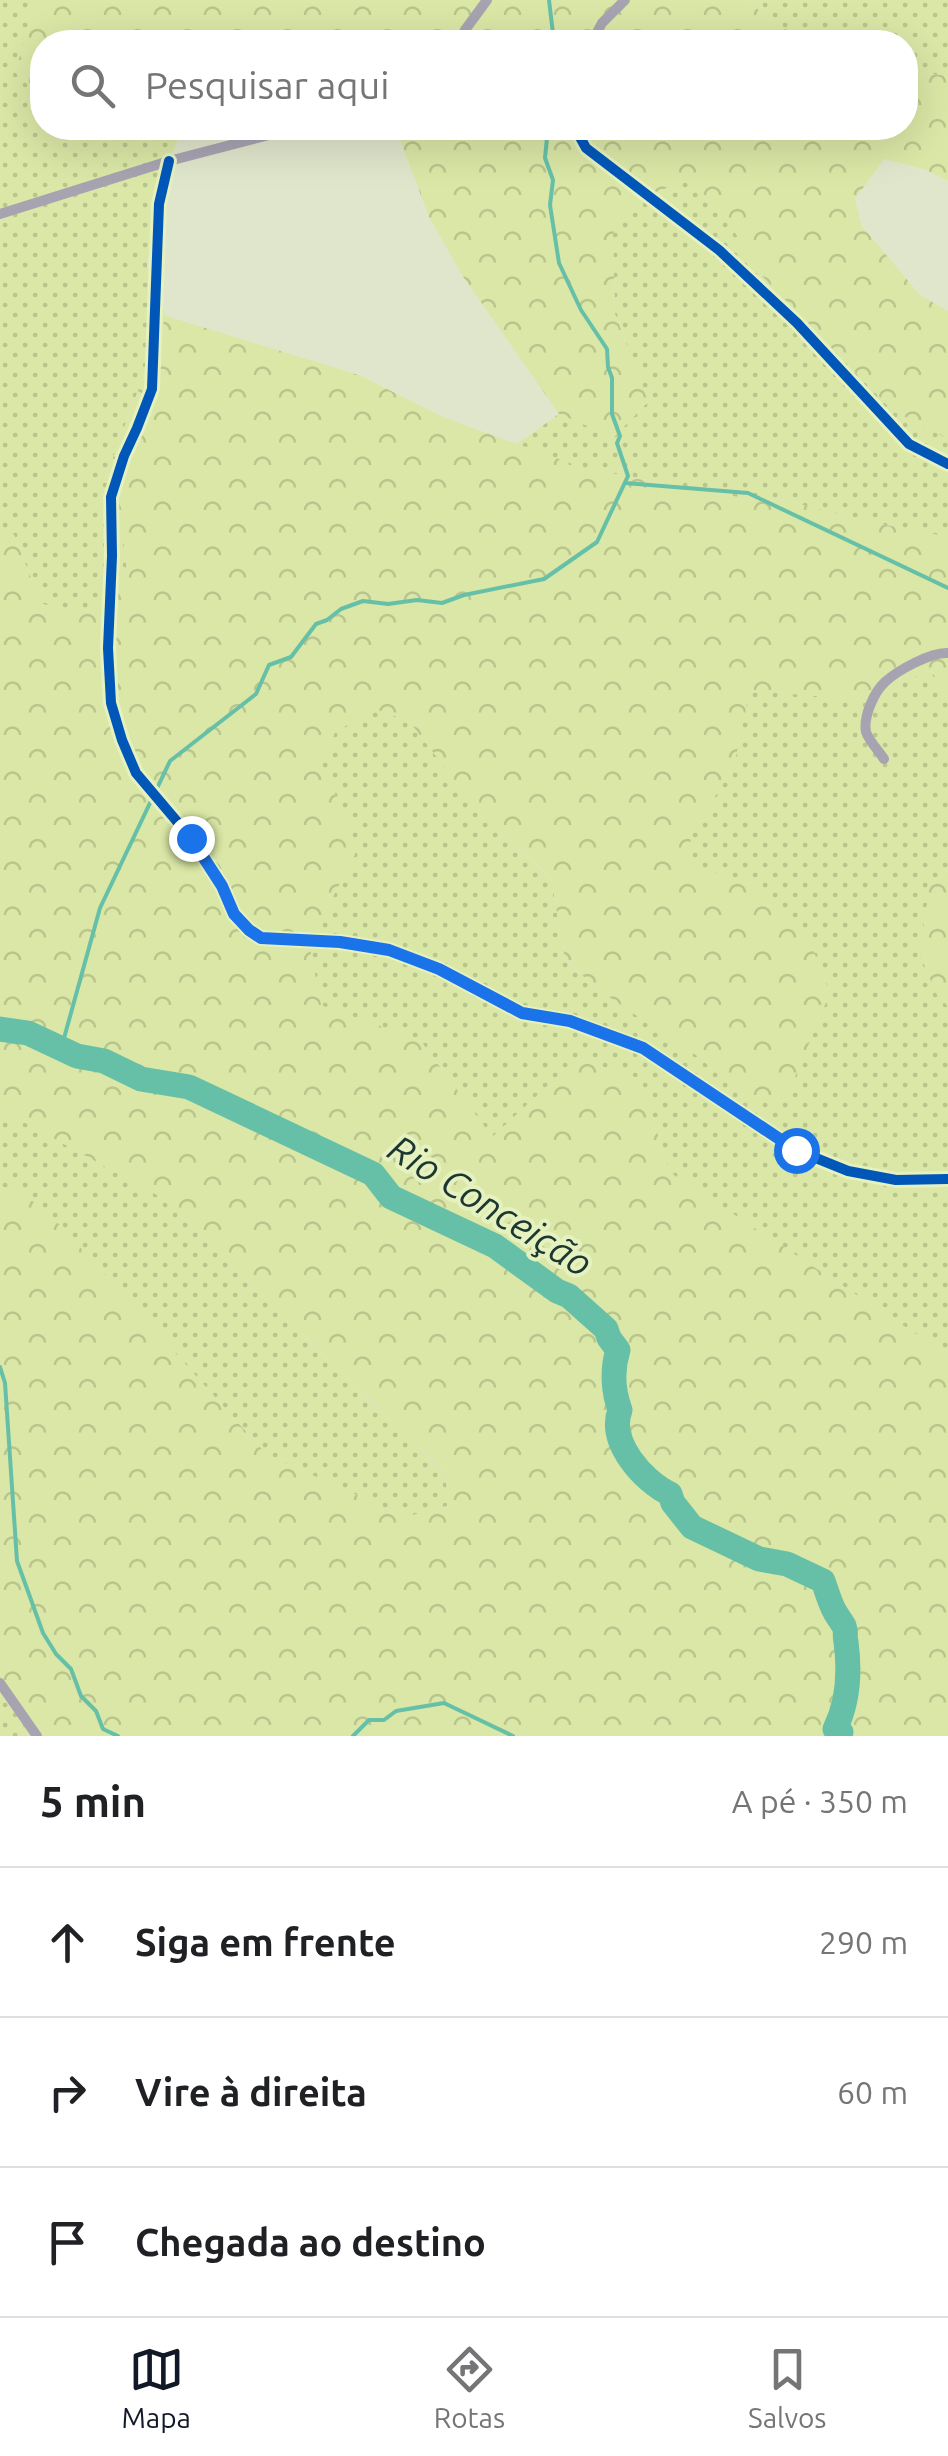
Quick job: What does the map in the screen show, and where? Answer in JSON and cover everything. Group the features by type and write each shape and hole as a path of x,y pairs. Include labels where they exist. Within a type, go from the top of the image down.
{"street":[{"path":"465,30 487,0"},
{"path":"598,30 625,0"},
{"path":"0,214 250,140"},
{"path":"581,140 586,148 718,250 797,323 909,444 948,464"},
{"path":"169,161 158,204 152,388 111,497 111,702 136,773 191,838 222,886 234,914 261,938 340,942 389,950 439,969 522,1013 570,1021 643,1048 796,1150 848,1171 896,1180 948,1179"},
{"path":"884,759 866,732 876,692 886,680 935,652 948,653"},
{"path":"0,1682 37,1736"}],"green space":[{"path":"0,0 41,0 33,13 15,72 30,87 30,140 178,140 164,172 147,265 166,316 113,457 127,571 107,615 41,604 14,535 0,527"},
{"path":"41,0 744,0 787,30 30,30 30,87 15,72 33,13"},
{"path":"744,0 948,0 948,76 918,72 918,30 787,30"},
{"path":"918,72 948,76 948,181 924,169 884,159 855,199 861,225 920,295 948,311 948,439 892,410 759,273 726,217 685,181 638,199 613,234 615,314 648,401 614,437 559,414 464,278 429,217 400,140 918,140"},
{"path":"685,181 726,217 759,273 892,410 948,439 948,537 786,501 743,498 584,468 517,444 559,414 614,437 648,402 615,314 613,234 638,199"},
{"path":"166,316 359,375 445,418 584,468 742,498 786,501 948,537 948,702 932,671 849,699 750,690 734,766 690,836 694,867 758,886 807,934 830,993 785,1101 749,1102 699,1057 597,989 565,959 551,877 483,817 409,721 375,709 335,732 321,767 350,823 355,854 309,943 321,1005 420,1040 492,1137 576,1059 641,1079 669,1172 948,1355 948,1736 38,1736 0,1678 0,1187 30,1199 61,1226 267,1455 406,1517 447,1506 446,1473 159,1196 0,1109 0,527 14,535 41,604 108,615 127,571 113,457"},
{"path":"932,671 948,702 948,867 930,885 937,994 948,1006 948,1355 669,1172 641,1079 576,1059 493,1138 420,1040 321,1006 309,943 355,854 350,823 321,767 335,732 375,709 409,721 483,817 551,878 565,960 597,989 699,1057 749,1102 758,886 693,867 690,836 734,766 749,690 849,699"},
{"path":"948,867 948,1006 937,995 919,953 930,885"},
{"path":"0,1109 159,1196 446,1474 447,1506 406,1517 267,1455 61,1226 30,1199 0,1187"},
{"path":"0,1678 38,1736 0,1736"}],"waterway":[{"path":"549,0 553,30"},
{"path":"61,1049 100,908 170,761 256,694 269,665 291,657 316,624 341,609 363,601 442,603 544,579 597,542 628,476 612,414 607,349 581,310 559,263 550,205 553,180 545,158 547,140"},
{"path":"625,483 748,493 948,588"},
{"name":"Rio Conceição","path":"0,1029 28,1033 141,1079 189,1087 373,1174 391,1197 495,1246 569,1296 606,1329 618,1350 614,1380 620,1410 619,1435 639,1470 670,1494 692,1527 759,1559 787,1564 823,1581 845,1631 847,1686 835,1729 841,1732 840,1736"},
{"path":"0,1367 5,1383 17,1561 43,1633 71,1669 81,1696 96,1711 103,1729 118,1736"},
{"path":"353,1736 369,1720 384,1720 396,1711 444,1703 513,1736"}],"cycle path":[{"path":"582,140 586,148 719,250 797,323 909,444 948,464"},
{"path":"169,161 159,204 152,389 111,497 111,703 136,773 191,838 222,886 234,914 261,938 340,942 389,950 439,969 522,1013 569,1021 643,1048 796,1150 848,1171 896,1180 948,1179"}],"route":[{"path":"191,838 222,886 234,914 261,938 340,942 389,950 439,969 522,1013 570,1021 643,1048 796,1150"}]}
